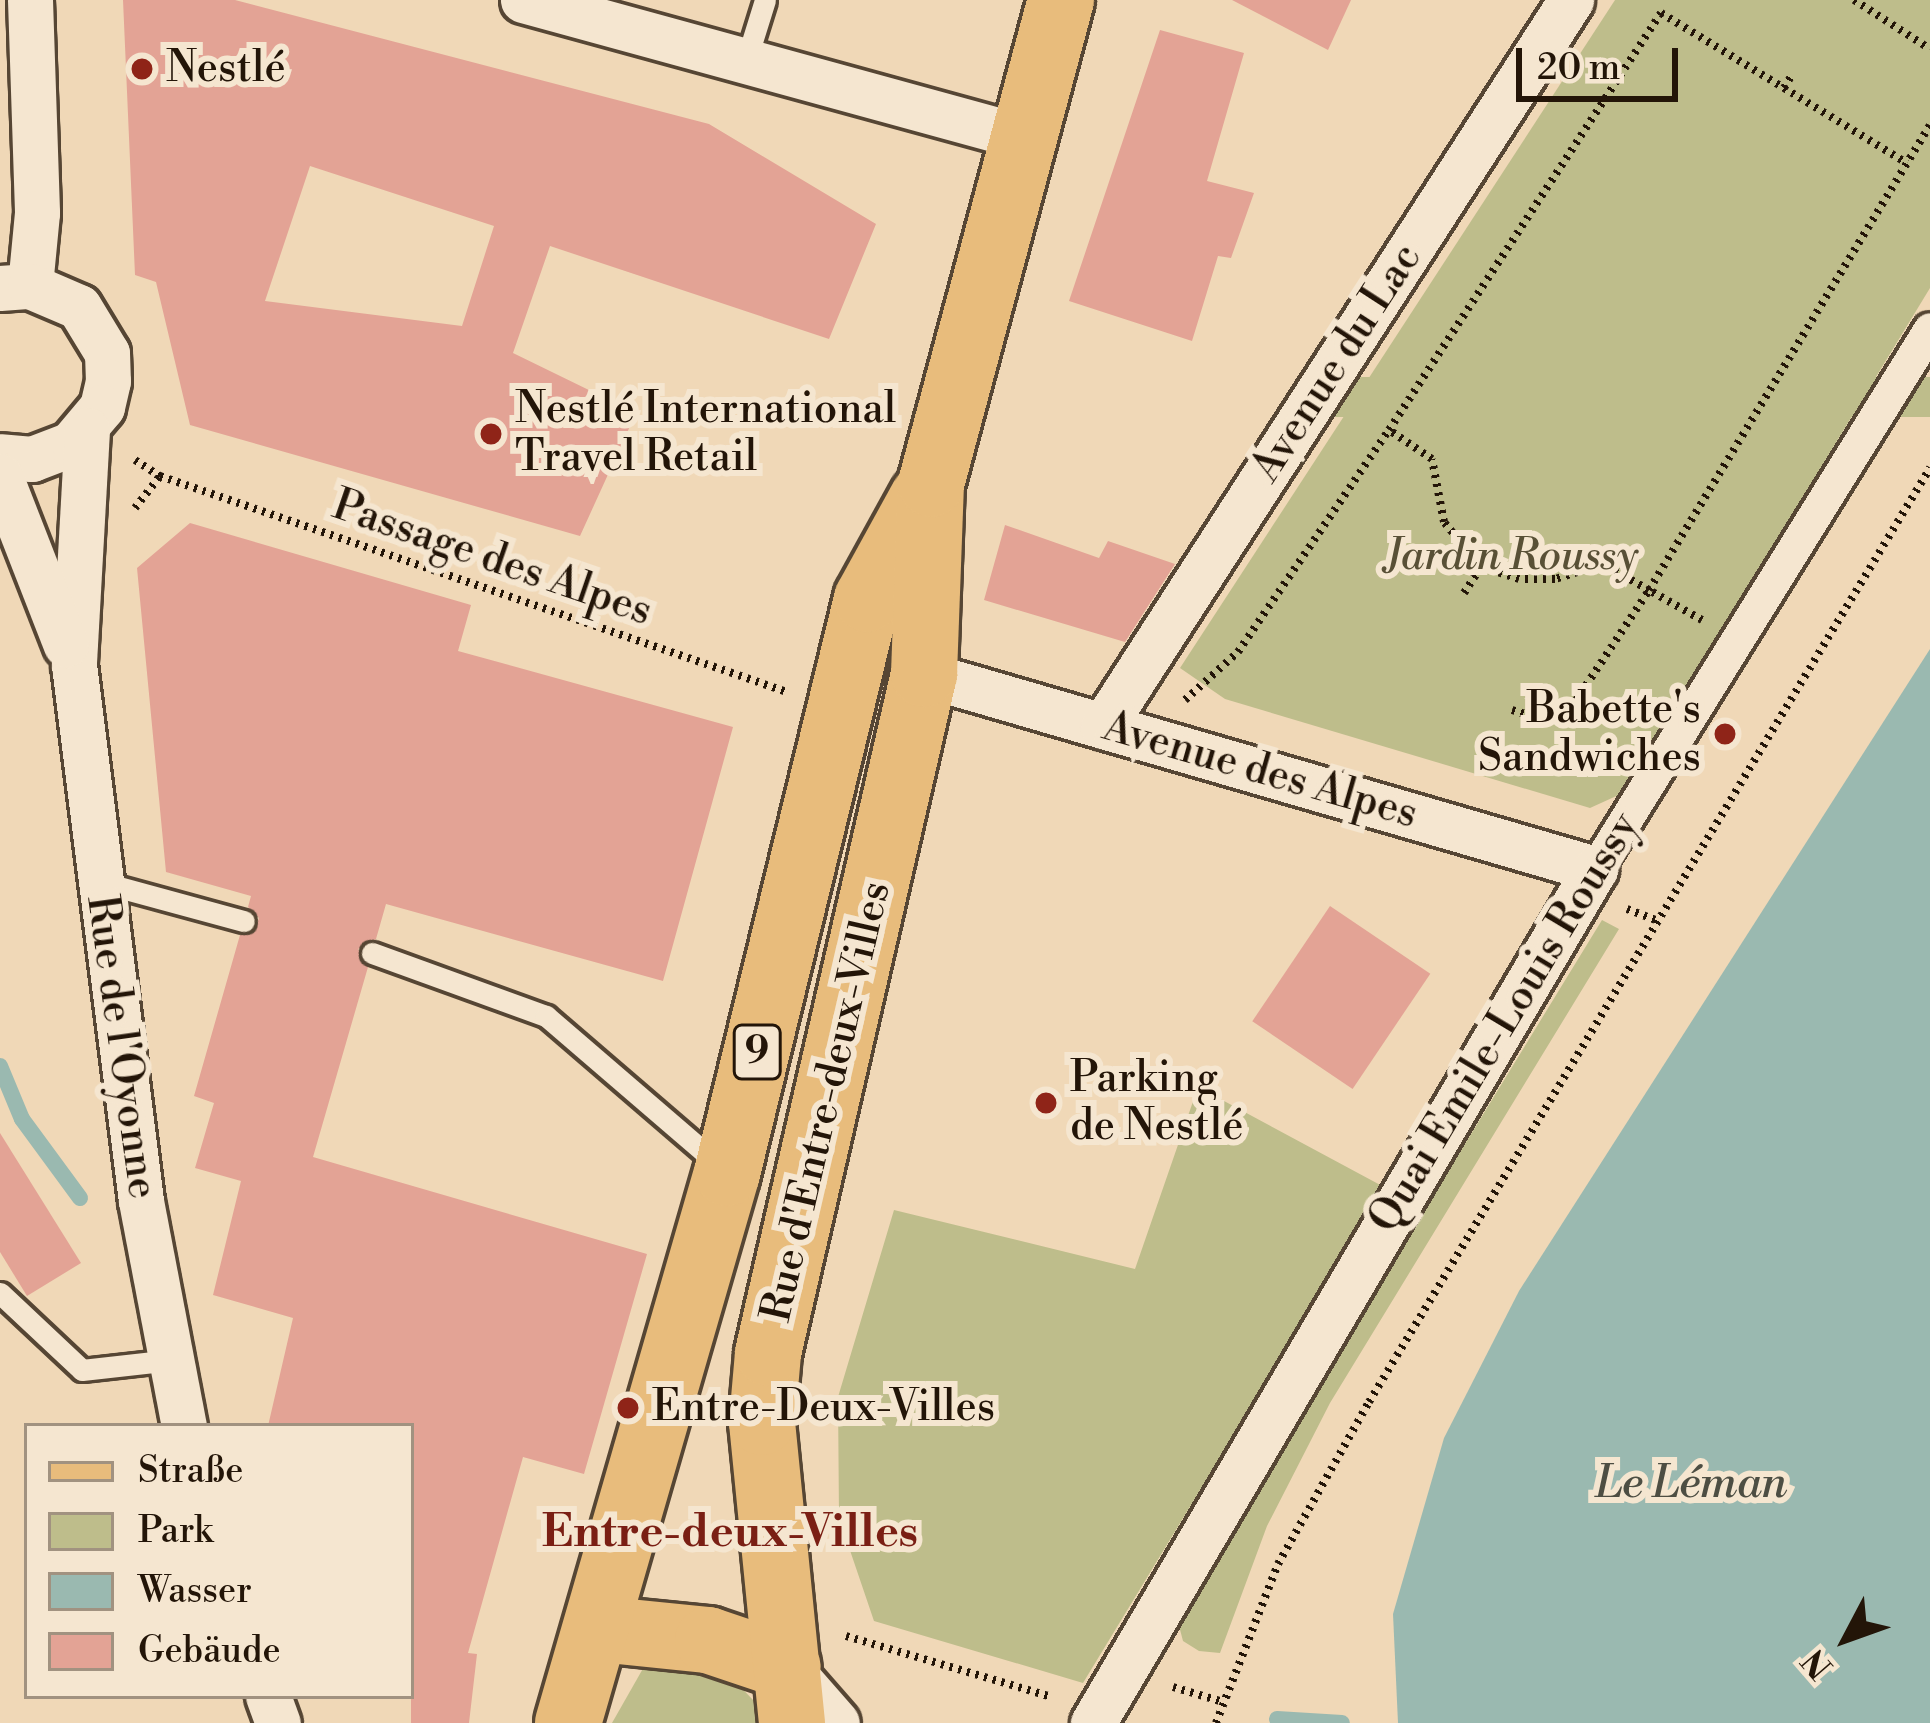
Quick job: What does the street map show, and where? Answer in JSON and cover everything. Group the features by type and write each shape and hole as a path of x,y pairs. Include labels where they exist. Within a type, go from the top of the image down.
{"main road":[{"name":"Rue d'Entre-deux-Villes","path":"808,1682 762,1422 768,1353 924,674 931,484 1019,136 1061,0"},
{"name":"Rue d'Entre-deux-Villes","path":"568,1723 727,1173 867,598 931,484"},
{"path":"599,1628 708,1640 808,1682"}],"street":[{"path":"15,287 37,213 30,0"},
{"path":"523,0 1019,136"},
{"name":"Avenue du Lac","path":"1122,732 1571,0"},
{"name":"Rue de l'Oyonne","path":"15,287 79,308 107,353 108,381 87,430 74,664 98,881 183,1423"},
{"name":"Quai Emile-Louis Roussy","path":"1096,1717 1595,869 1930,329"},
{"path":"0,456 52,454 87,430"},
{"name":"Rue de l'Oyonne","path":"0,476 74,664"},
{"name":"Avenue des Alpes","path":"924,674 1595,869"},
{"path":"808,1682 837,1723"}],"lane":[{"path":"746,61 765,0"},
{"path":"98,881 244,921"},
{"path":"372,952 462,980 569,1030 727,1173"},
{"path":"0,1293 82,1370 171,1360"}],"path":[{"path":"1122,732 1238,652 1670,0"},
{"path":"1854,0 1930,50"},
{"path":"1661,13 1907,163"},
{"path":"1784,88 1793,73"},
{"path":"1512,710 1538,718 1571,707 1649,590 1930,125"},
{"path":"1389,430 1432,459 1444,522 1481,566 1519,579 1556,578 1603,564 1740,641"},
{"path":"1216,1723 1278,1564 1369,1402 1930,468"},
{"name":"Passage des Alpes","path":"160,476 806,699"},
{"path":"1465,593 1481,566"},
{"path":"841,1616 846,1636"},
{"path":"808,1682 846,1636"},
{"path":"846,1636 1096,1717"}],"green space":[{"name":"Jardin Roussy","path":"1615,0 1930,0 1930,288 1623,793 1590,808 1225,699 1180,668"},
{"path":"1330,377 1930,377 1930,417 1330,417"},
{"path":"1602,920 1619,929 1330,1403 1267,1526 1220,1653 1199,1651 1183,1641 1178,1622 1231,1526"},
{"path":"1198,1087 1384,1187 1083,1683 874,1621 839,1518 838,1397 894,1210 1135,1269"},
{"path":"649,1658 734,1680 753,1700 758,1723 612,1723"}],"water":[{"name":"Le Léman","path":"1930,649 1930,1723 1398,1723 1393,1614 1444,1438 1519,1291"}],"building":[{"path":"123,0 235,0 709,124 876,224 829,339 550,246 513,353 636,413 580,536 190,425 156,282 135,275","holes":["310,166 494,226 462,326 265,301"]},
{"path":"1232,0 1351,0 1328,50"},
{"path":"1160,30 1244,53 1207,181 1254,193 1231,258 1218,256 1192,341 1069,301"},
{"path":"190,523 471,605 458,651 733,727 663,981 386,904 376,939 358,949 368,967 313,1157 647,1254 584,1474 523,1457 468,1653 477,1654 469,1723 411,1723 414,1423 269,1423 293,1318 213,1295 241,1181 195,1168 214,1103 194,1096 240,935 254,932 259,918 248,907 251,896 166,872 137,568"},
{"path":"1005,525 1099,558 1108,541 1175,564 1125,642 984,600"},
{"path":"1330,906 1430,974 1353,1089 1252,1021"},
{"path":"0,1133 81,1263 27,1296 0,1252"}],"waterway":[{"path":"0,1066 22,1119 80,1198"},
{"path":"1277,1719 1342,1723"}],"place":[{"name":"Nestlé","path":"142,69"},
{"name":"Nestlé International Travel Retail","path":"491,434"},
{"name":"Babette's Sandwiches","path":"1725,734"},
{"name":"Parking de Nestlé","path":"1046,1103"},
{"name":"Entre-Deux-Villes","path":"628,1408"}],"district":[{"name":"Entre-deux-Villes","path":"730,1533"}]}
